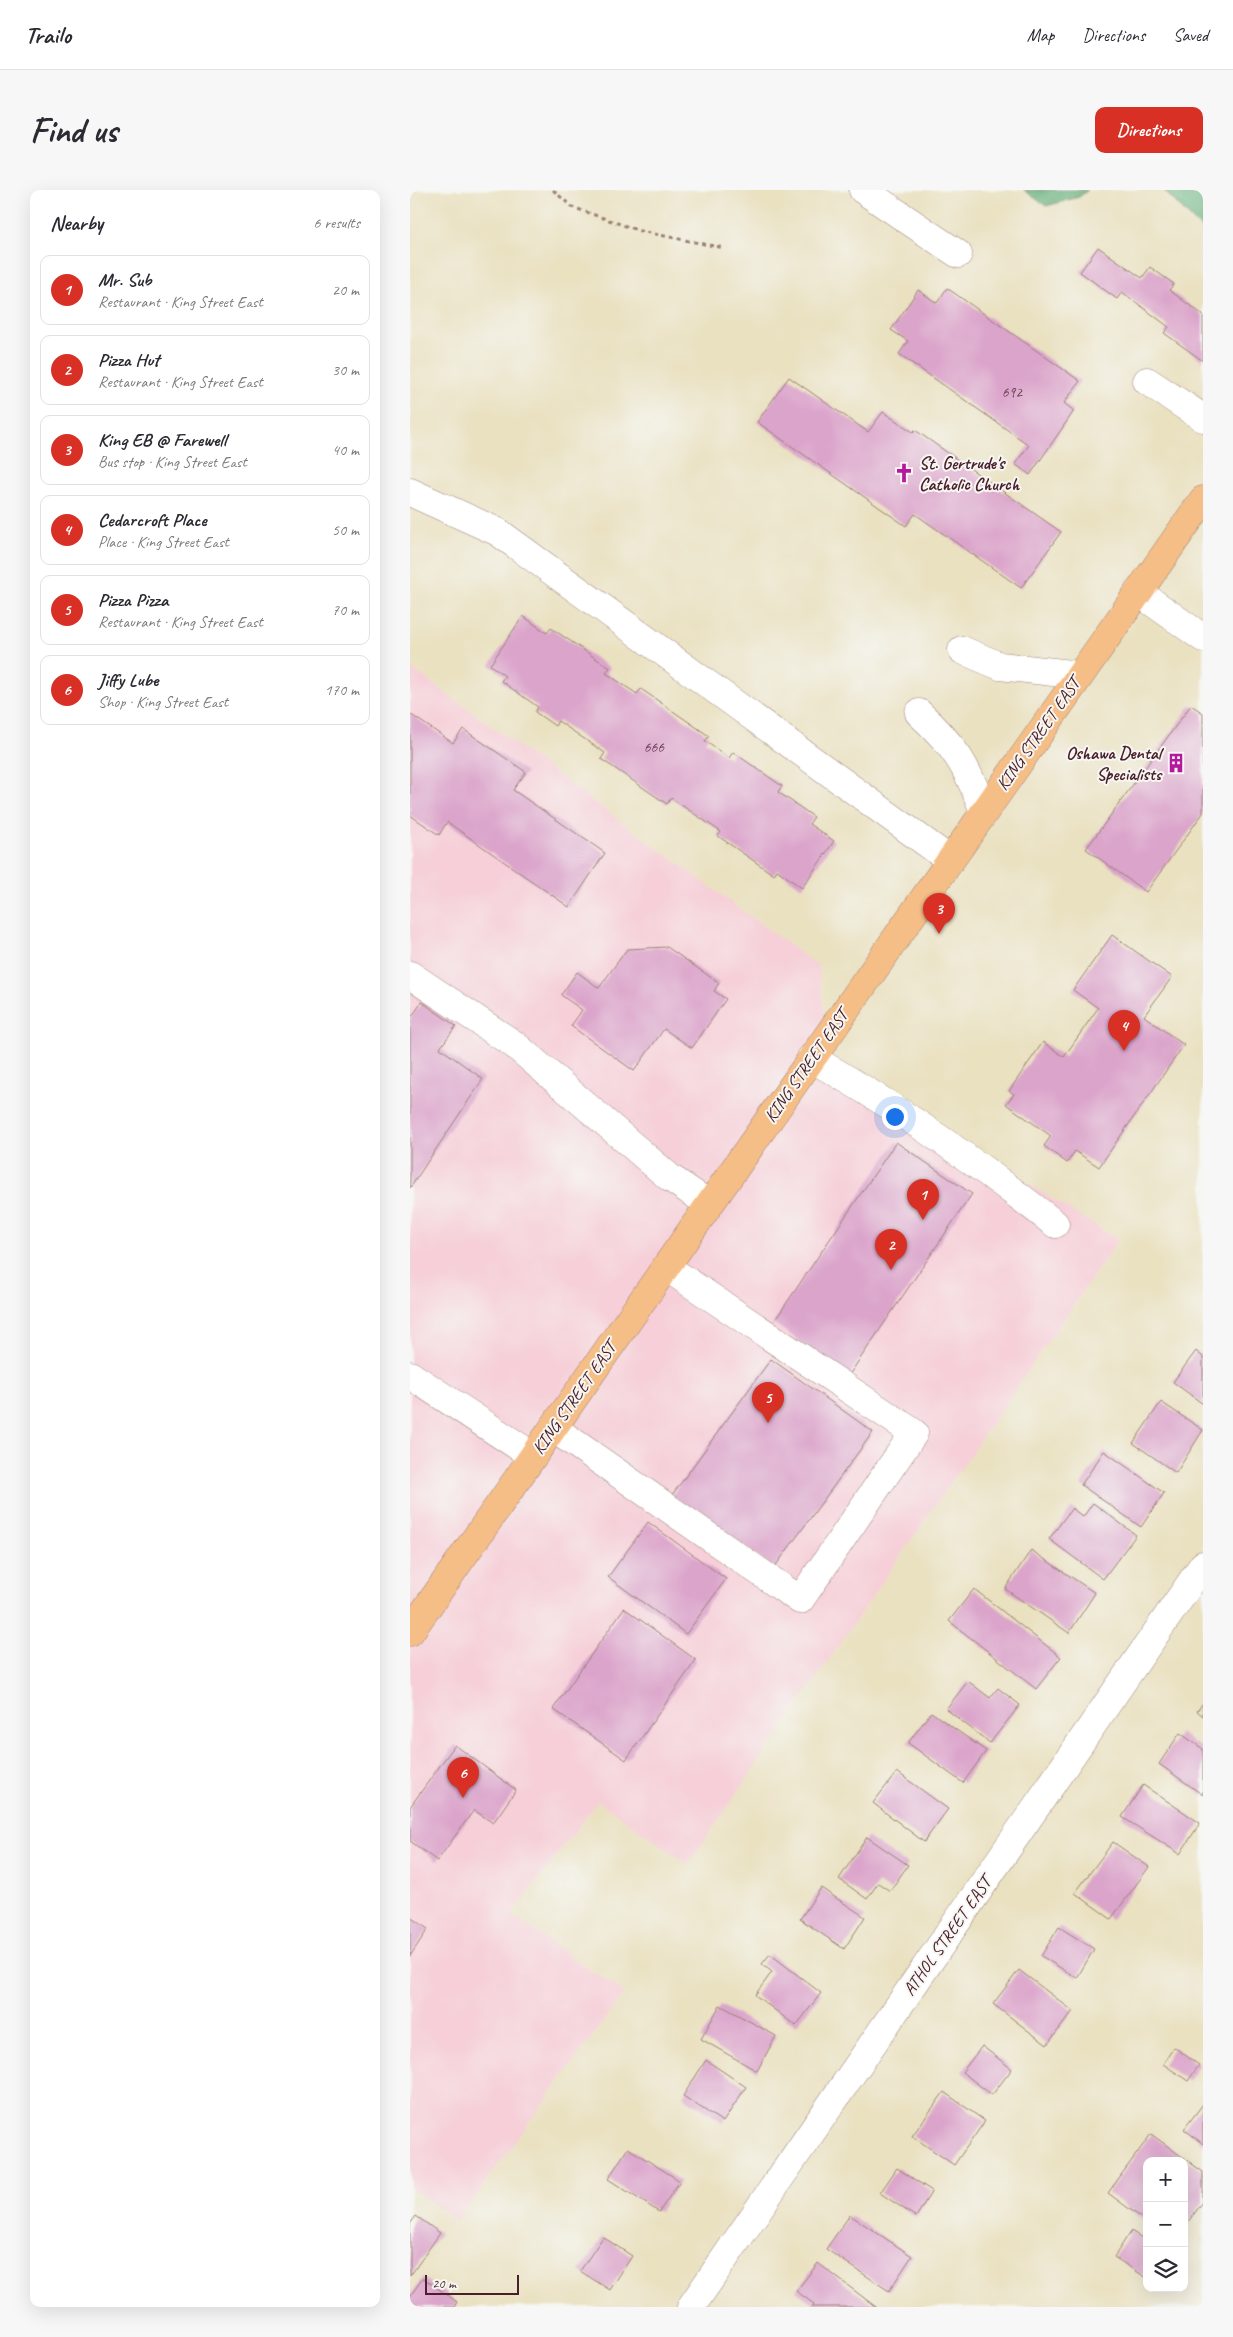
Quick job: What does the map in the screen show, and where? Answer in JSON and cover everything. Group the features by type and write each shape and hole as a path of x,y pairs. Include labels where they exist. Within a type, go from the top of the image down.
{"main road":[{"name":"KING STREET EAST","path":"410,1632 1203,500"}],"street":[{"path":"863,190 958,254"},
{"path":"1147,381 1203,418"},
{"path":"410,492 498,532 950,860"},
{"path":"1138,592 1203,638"},
{"path":"962,650 1000,666 1080,675"},
{"path":"919,713 941,733 957,752 970,775 984,812"},
{"path":"410,975 515,1045 669,1176 710,1204"},
{"path":"812,1058 873,1093 1008,1186 1055,1224"},
{"path":"552,1428 800,1600 908,1441 663,1271"},
{"path":"410,1375 533,1456"},
{"name":"ATHOL STREET EAST","path":"691,2307 1203,1565"}],"path":[{"path":"554,190 572,207 640,231 724,248"}],"shaded area":[{"path":"410,667 818,966 830,1060 1118,1240 688,1864 598,1801 511,1915 624,1993 457,2221 410,2187"}],"green space":[{"path":"1024,190 1088,190 1079,197 1046,206"},
{"path":"1163,190 1203,190 1203,230"}],"building":[{"path":"1098,247 1142,278 1150,267 1174,284 1169,290 1203,315 1203,361 1164,333 1169,327 1122,292 1117,299 1080,272"},
{"path":"947,288 1080,381 1064,403 1074,411 1030,475 1015,464 1029,445 899,354 908,341 891,330 918,290 937,303"},
{"name":"St. Gertrude's Catholic Church","path":"789,377 868,432 883,412 913,432 915,430 1061,532 1021,588 915,514 906,526 757,422"},
{"path":"523,616 547,633 551,628 610,668 606,673 637,694 641,689 709,736 705,741 729,758 733,752 782,786 778,792 814,817 809,824 834,841 802,888 777,870 774,875 718,836 721,832 671,798 667,804 601,759 605,753 558,721 555,726 535,712 538,707 501,681 505,676 490,665"},
{"name":"Oshawa Dental Specialists","path":"1191,705 1203,713 1203,813 1146,892 1086,849"},
{"path":"410,714 453,743 463,729 526,772 513,790 605,853 569,907 447,822 439,835 410,815"},
{"path":"1112,935 1172,977 1144,1016 1184,1045 1099,1167 1075,1151 1067,1163 1044,1146 1051,1136 1006,1104 1014,1094 1009,1091 1043,1042 1064,1057 1098,1008 1073,990"},
{"path":"667,947 719,983 714,991 726,999 692,1048 664,1029 634,1071 571,1026 582,1010 561,995 577,972 599,988 627,949"},
{"path":"422,1002 456,1026 440,1048 483,1079 410,1188 410,1019"},
{"path":"896,1142 972,1194 849,1375 773,1323"},
{"path":"1196,1351 1203,1357 1203,1404 1173,1382"},
{"path":"771,1359 873,1432 774,1568 672,1495"},
{"path":"1161,1402 1203,1430 1176,1473 1133,1443"},
{"path":"1104,1451 1164,1493 1141,1527 1081,1485"},
{"path":"1093,1503 1136,1535 1103,1579 1049,1539 1072,1508 1083,1517"},
{"path":"648,1522 726,1579 686,1634 608,1577"},
{"path":"1031,1550 1095,1593 1069,1633 1005,1589"},
{"path":"974,1589 1061,1657 1036,1689 949,1621"},
{"path":"624,1608 696,1660 626,1760 553,1709"},
{"path":"968,1681 990,1698 998,1688 1020,1705 990,1743 946,1709"},
{"path":"1203,1703 1203,1716 1197,1711"},
{"path":"931,1712 986,1751 963,1783 908,1743"},
{"path":"1180,1733 1203,1749 1203,1795 1159,1764"},
{"path":"455,1745 516,1790 493,1823 474,1810 437,1861 410,1841 410,1807"},
{"path":"897,1772 948,1809 924,1842 873,1803"},
{"path":"1143,1785 1200,1823 1180,1854 1122,1817"},
{"path":"867,1837 908,1865 890,1891 878,1883 867,1899 839,1879"},
{"path":"1113,1842 1149,1867 1111,1919 1075,1893"},
{"path":"821,1888 865,1917 844,1949 800,1919"},
{"path":"410,1917 428,1929 410,1956"},
{"path":"1059,1927 1094,1949 1077,1978 1041,1956"},
{"path":"770,1954 821,1993 796,2026 755,1995 772,1972 762,1964"},
{"path":"1019,1970 1073,2011 1047,2045 993,2004"},
{"path":"720,2005 776,2036 757,2071 701,2039"},
{"path":"982,2046 1012,2069 992,2095 962,2072"},
{"path":"1174,2047 1199,2065 1188,2081 1163,2064"},
{"path":"706,2060 746,2087 723,2122 683,2096"},
{"path":"944,2092 985,2121 954,2165 912,2136"},
{"path":"1203,2104 1203,2144 1184,2129"},
{"path":"1151,2134 1182,2157 1143,2157 1143,2219 1108,2193"},
{"path":"628,2148 680,2181 659,2212 608,2179"},
{"path":"1188,2161 1203,2172 1203,2202 1188,2222"},
{"path":"897,2168 932,2191 916,2217 880,2193"},
{"path":"850,2215 912,2256 889,2291 826,2249"},
{"path":"416,2216 440,2233 410,2276 410,2224"},
{"path":"1131,2231 1143,2238 1143,2275 1114,2257"},
{"path":"603,2237 632,2256 610,2290 580,2271"},
{"path":"818,2263 876,2307 812,2307 814,2304 796,2291"},
{"path":"423,2278 457,2302 454,2307 410,2307 410,2296"}],"place":[{"name":"St. Gertrude's Catholic Church","path":"904,473"},
{"name":"Oshawa Dental Specialists","path":"1176,763"},
{"name":"King EB @ Farewell","path":"939,934"},
{"name":"Cedarcroft Place","path":"1124,1051"},
{"name":"Mr. Sub","path":"923,1220"},
{"name":"Pizza Hut","path":"891,1270"},
{"name":"Pizza Pizza","path":"768,1423"},
{"name":"Jiffy Lube","path":"463,1798"}]}
